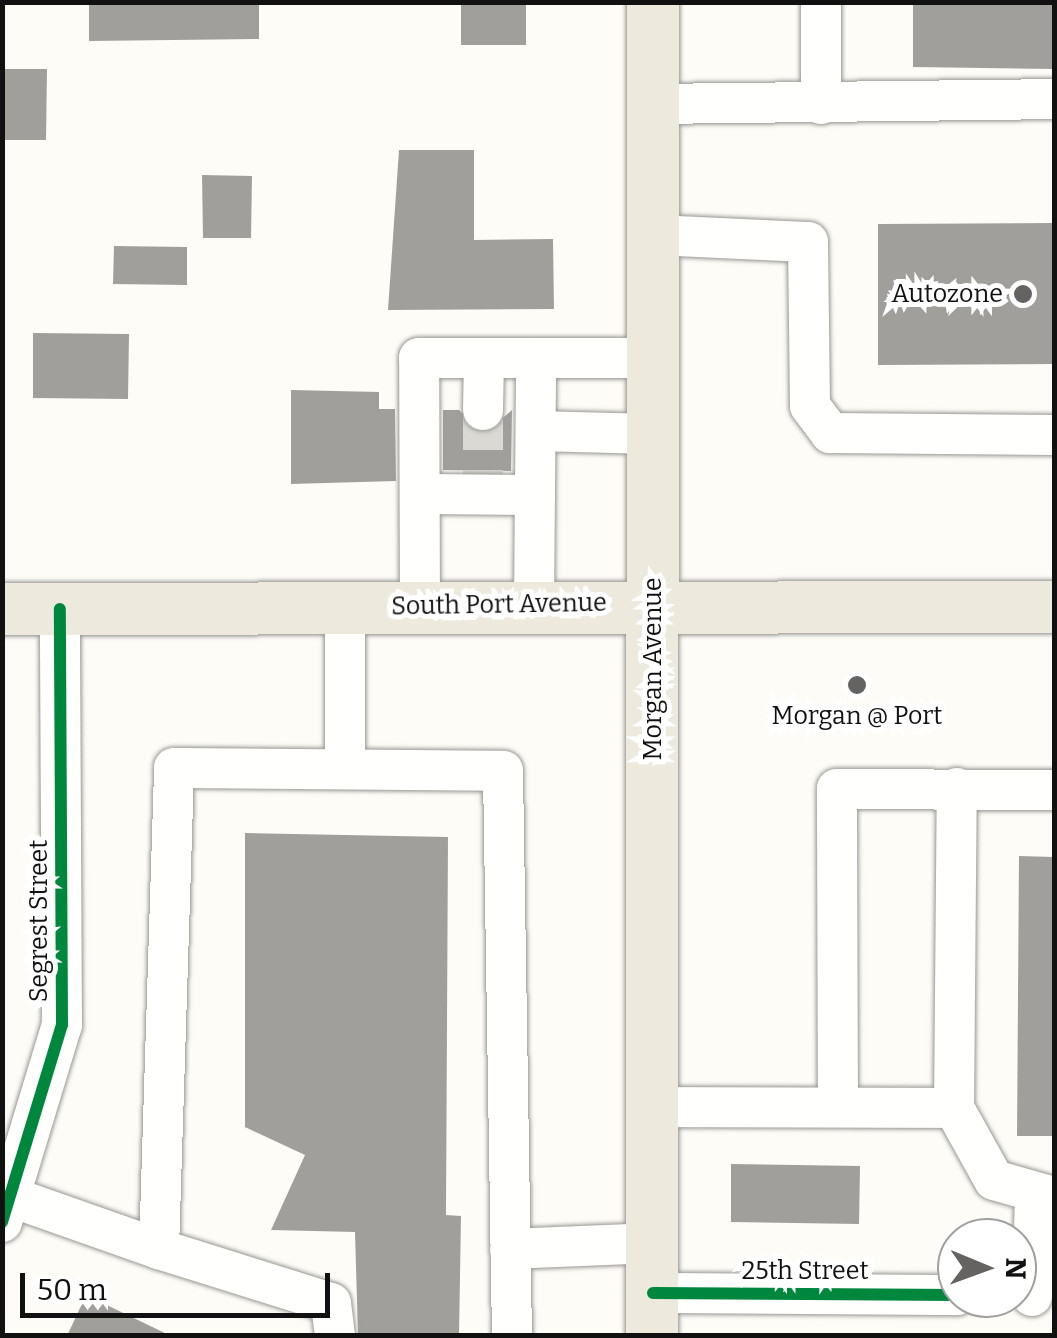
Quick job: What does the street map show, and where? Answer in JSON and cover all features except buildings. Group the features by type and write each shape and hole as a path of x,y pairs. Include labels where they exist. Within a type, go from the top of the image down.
{"main road":[{"name":"Morgan Avenue","path":"653,2 653,1290"},
{"path":"2,577 60,609"},
{"name":"South Port Avenue","path":"2,609 653,603 1054,607"}],"street":[{"path":"820,104 821,2"},
{"path":"654,104 1054,99"},
{"path":"653,235 808,242 810,406 830,433 1054,435"},
{"path":"420,606 419,358 652,358"},
{"path":"483,410 484,358"},
{"path":"534,605 536,358"},
{"path":"536,431 653,434"},
{"path":"421,494 483,488 535,494"},
{"path":"345,768 346,607"},
{"name":"Segrest Street","path":"10,1211 62,1025 60,609"},
{"path":"160,1248 174,768 503,771 512,1336"},
{"path":"838,1108 838,788 1054,790"},
{"path":"956,788 954,1108 994,1180 1045,1197 1037,1276"},
{"path":"652,1107 954,1108"},
{"path":"10,1211 160,1248 331,1303 335,1336"},
{"name":"25th Street","path":"510,1248 653,1290 937,1295"}],"tunnel":[{"path":"483,410 483,481"}],"cycle path":[{"path":"2,1222 62,1025 60,609"},
{"path":"653,1293 937,1295"}],"place":[{"name":"Autozone","path":"1023,294"},
{"name":"Morgan @ Port","path":"857,685"}]}
